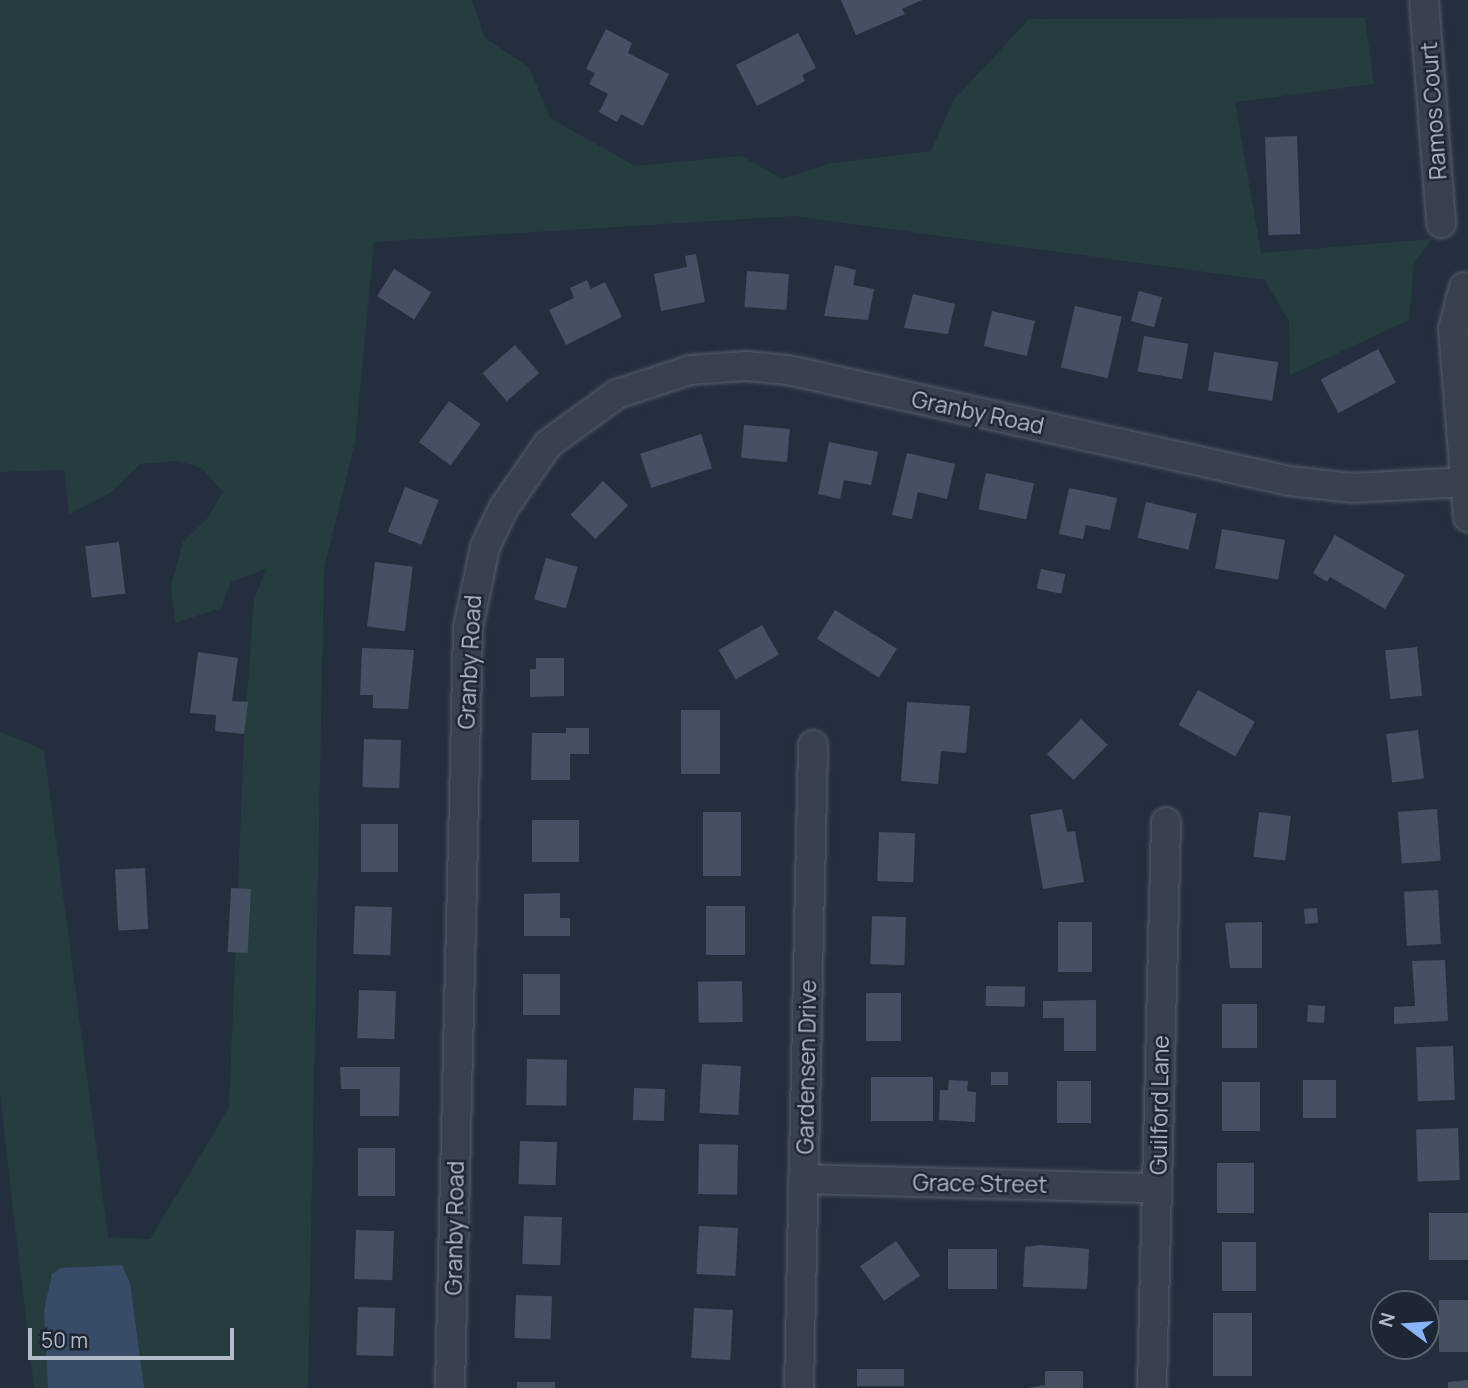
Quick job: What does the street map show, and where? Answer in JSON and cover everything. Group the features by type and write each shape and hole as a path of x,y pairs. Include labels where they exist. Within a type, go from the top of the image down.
{"street":[{"name":"Ramos Court","path":"1424,0 1441,223"},
{"path":"1464,287 1453,329 1468,517"},
{"name":"Granby Road","path":"450,1388 468,628 485,547 503,509 548,444 618,394 690,370 746,366 788,370 1289,481 1352,488 1465,482"},
{"name":"Gardensen Drive","path":"799,1388 813,745"},
{"name":"Guilford Lane","path":"1152,1388 1166,822"},
{"name":"Grace Street","path":"803,1179 1157,1188"}],"green space":[{"path":"0,0 472,0 485,38 529,67 550,118 635,166 741,156 782,179 832,163 931,151 953,101 1029,19 1365,18 1374,84 1235,102 1261,253 1432,239 1414,262 1409,320 1290,375 1289,321 1265,280 794,216 374,242 355,442 324,569 308,1388 34,1388 0,1096 0,732 44,750 108,1237 150,1239 229,1108 244,737 254,600 266,569 231,582 221,608 175,623 171,586 183,542 207,519 223,492 202,468 178,461 140,464 110,493 69,514 64,470 0,472"}],"water":[{"path":"122,1265 130,1283 144,1388 48,1388 44,1311 52,1274 61,1268"}],"building":[{"path":"841,0 922,0 902,9 905,14 856,35"},
{"path":"606,29 632,43 628,53 669,74 643,126 621,114 617,122 599,112 608,94 589,84 595,73 586,69"},
{"path":"798,33 816,68 802,75 805,81 757,106 736,65"},
{"path":"1297,136 1300,234 1268,235 1265,137"},
{"path":"696,254 705,302 661,311 654,274 687,267 685,256"},
{"path":"835,265 856,270 853,285 874,289 868,320 824,316"},
{"path":"394,269 431,292 414,319 377,296"},
{"path":"747,271 789,274 786,310 744,307"},
{"path":"587,280 591,289 605,282 622,317 566,345 549,310 574,298 570,288"},
{"path":"1139,291 1162,297 1154,327 1131,321"},
{"path":"913,294 955,304 948,334 904,328"},
{"path":"1075,306 1122,317 1108,378 1061,367"},
{"path":"992,311 1035,321 1027,356 984,346"},
{"path":"1144,336 1188,344 1182,379 1138,371"},
{"path":"515,345 539,373 507,401 483,373"},
{"path":"1378,349 1396,383 1338,413 1321,380"},
{"path":"1214,352 1278,362 1272,401 1208,391"},
{"path":"449,401 481,424 451,465 419,442"},
{"path":"744,425 790,429 787,462 741,458"},
{"path":"701,434 712,468 651,488 640,454"},
{"path":"829,442 878,452 871,485 844,480 840,499 818,494"},
{"path":"907,453 955,464 947,499 918,492 912,519 892,515"},
{"path":"986,473 1034,483 1026,519 978,509"},
{"path":"603,481 628,505 596,539 570,515"},
{"path":"405,487 439,500 421,545 388,532"},
{"path":"1069,488 1117,498 1110,530 1086,525 1083,539 1059,534"},
{"path":"1146,502 1197,514 1188,550 1138,538"},
{"path":"1222,529 1285,540 1278,580 1215,568"},
{"path":"1335,535 1405,575 1385,609 1330,577 1327,582 1313,573"},
{"path":"119,542 125,594 92,598 85,546"},
{"path":"546,558 578,567 566,608 534,599"},
{"path":"375,562 413,567 405,631 367,627"},
{"path":"1041,569 1065,574 1061,594 1037,589"},
{"path":"835,610 897,649 879,678 817,639"},
{"path":"762,625 779,654 736,679 719,650"},
{"path":"1417,647 1422,696 1390,699 1385,650"},
{"path":"362,648 414,650 408,709 373,708 373,695 360,695"},
{"path":"198,652 238,658 232,701 248,702 244,734 215,731 216,715 190,713"},
{"path":"536,658 564,658 564,696 530,697 530,669 536,669"},
{"path":"1198,690 1255,722 1235,756 1179,725"},
{"path":"907,702 970,706 966,753 941,751 938,784 901,781"},
{"path":"681,710 720,710 720,774 681,774"},
{"path":"1081,719 1108,745 1074,780 1047,754"},
{"path":"566,728 589,728 589,754 570,754 570,780 531,780 532,733 566,733"},
{"path":"1418,730 1424,779 1392,783 1386,734"},
{"path":"364,739 401,740 399,788 362,787"},
{"path":"1062,809 1067,832 1075,831 1084,882 1043,889 1030,815"},
{"path":"1437,809 1441,861 1402,864 1398,812"},
{"path":"703,812 741,812 741,876 703,876"},
{"path":"1259,812 1291,816 1285,861 1254,857"},
{"path":"532,820 579,820 579,862 532,862"},
{"path":"361,824 398,824 398,872 361,872"},
{"path":"879,832 915,833 913,882 877,881"},
{"path":"145,868 148,929 118,930 115,870"},
{"path":"231,888 251,889 248,953 228,952"},
{"path":"1438,890 1441,944 1407,946 1404,892"},
{"path":"560,893 560,918 570,918 570,936 524,936 524,894"},
{"path":"355,906 392,907 390,955 353,954"},
{"path":"706,906 745,906 745,955 706,955"},
{"path":"1317,908 1318,923 1305,924 1304,909"},
{"path":"872,916 906,917 904,965 870,964"},
{"path":"1058,922 1092,922 1092,972 1058,972"},
{"path":"1262,922 1262,968 1230,968 1225,923"},
{"path":"1445,960 1448,1021 1394,1024 1394,1007 1415,1006 1412,961"},
{"path":"523,974 560,974 560,1015 523,1015"},
{"path":"742,981 743,1022 699,1023 698,982"},
{"path":"986,986 1025,987 1025,1007 986,1006"},
{"path":"359,990 396,991 394,1039 357,1038"},
{"path":"866,993 901,993 901,1041 866,1041"},
{"path":"1096,1000 1096,1051 1064,1051 1064,1018 1043,1018 1043,1001"},
{"path":"1222,1004 1257,1004 1257,1048 1222,1048"},
{"path":"1308,1005 1325,1006 1324,1023 1307,1022"},
{"path":"1453,1046 1455,1100 1418,1101 1416,1047"},
{"path":"527,1059 567,1060 566,1106 526,1105"},
{"path":"702,1064 741,1066 738,1115 699,1113"},
{"path":"340,1067 400,1067 399,1116 360,1116 360,1089 341,1089"},
{"path":"991,1072 1008,1072 1008,1085 991,1085"},
{"path":"871,1077 933,1077 933,1121 871,1121"},
{"path":"949,1080 968,1081 967,1091 976,1092 975,1122 939,1120 940,1090 948,1090"},
{"path":"1303,1080 1336,1080 1336,1118 1303,1118"},
{"path":"1057,1081 1091,1081 1091,1123 1057,1123"},
{"path":"1222,1082 1260,1082 1260,1131 1222,1131"},
{"path":"634,1088 665,1089 664,1121 633,1120"},
{"path":"1458,1128 1460,1180 1418,1181 1416,1129"},
{"path":"520,1141 557,1142 555,1185 518,1184"},
{"path":"699,1144 738,1145 737,1195 698,1194"},
{"path":"358,1148 395,1148 395,1196 358,1196"},
{"path":"1217,1163 1254,1163 1254,1213 1217,1213"},
{"path":"1429,1213 1468,1213 1468,1260 1429,1260"},
{"path":"524,1216 562,1217 560,1265 522,1264"},
{"path":"699,1226 738,1228 735,1276 696,1274"},
{"path":"356,1230 394,1231 392,1280 354,1279"},
{"path":"896,1241 920,1275 884,1301 860,1266"},
{"path":"1222,1242 1256,1242 1256,1291 1222,1291"},
{"path":"1040,1245 1089,1249 1087,1289 1023,1287 1025,1247"},
{"path":"948,1249 997,1249 997,1289 948,1289"},
{"path":"516,1295 552,1296 550,1339 514,1338"},
{"path":"1440,1300 1468,1300 1468,1352 1440,1352"},
{"path":"358,1307 395,1308 393,1356 356,1355"},
{"path":"694,1308 733,1310 730,1360 691,1358"},
{"path":"1213,1313 1252,1313 1252,1376 1213,1376"},
{"path":"857,1369 904,1369 904,1386 857,1386"},
{"path":"1045,1371 1083,1371 1083,1388 1028,1388 1045,1385"},
{"path":"1468,1380 1468,1388 1448,1388 1448,1382"},
{"path":"517,1382 555,1382 555,1388 517,1388"}]}
